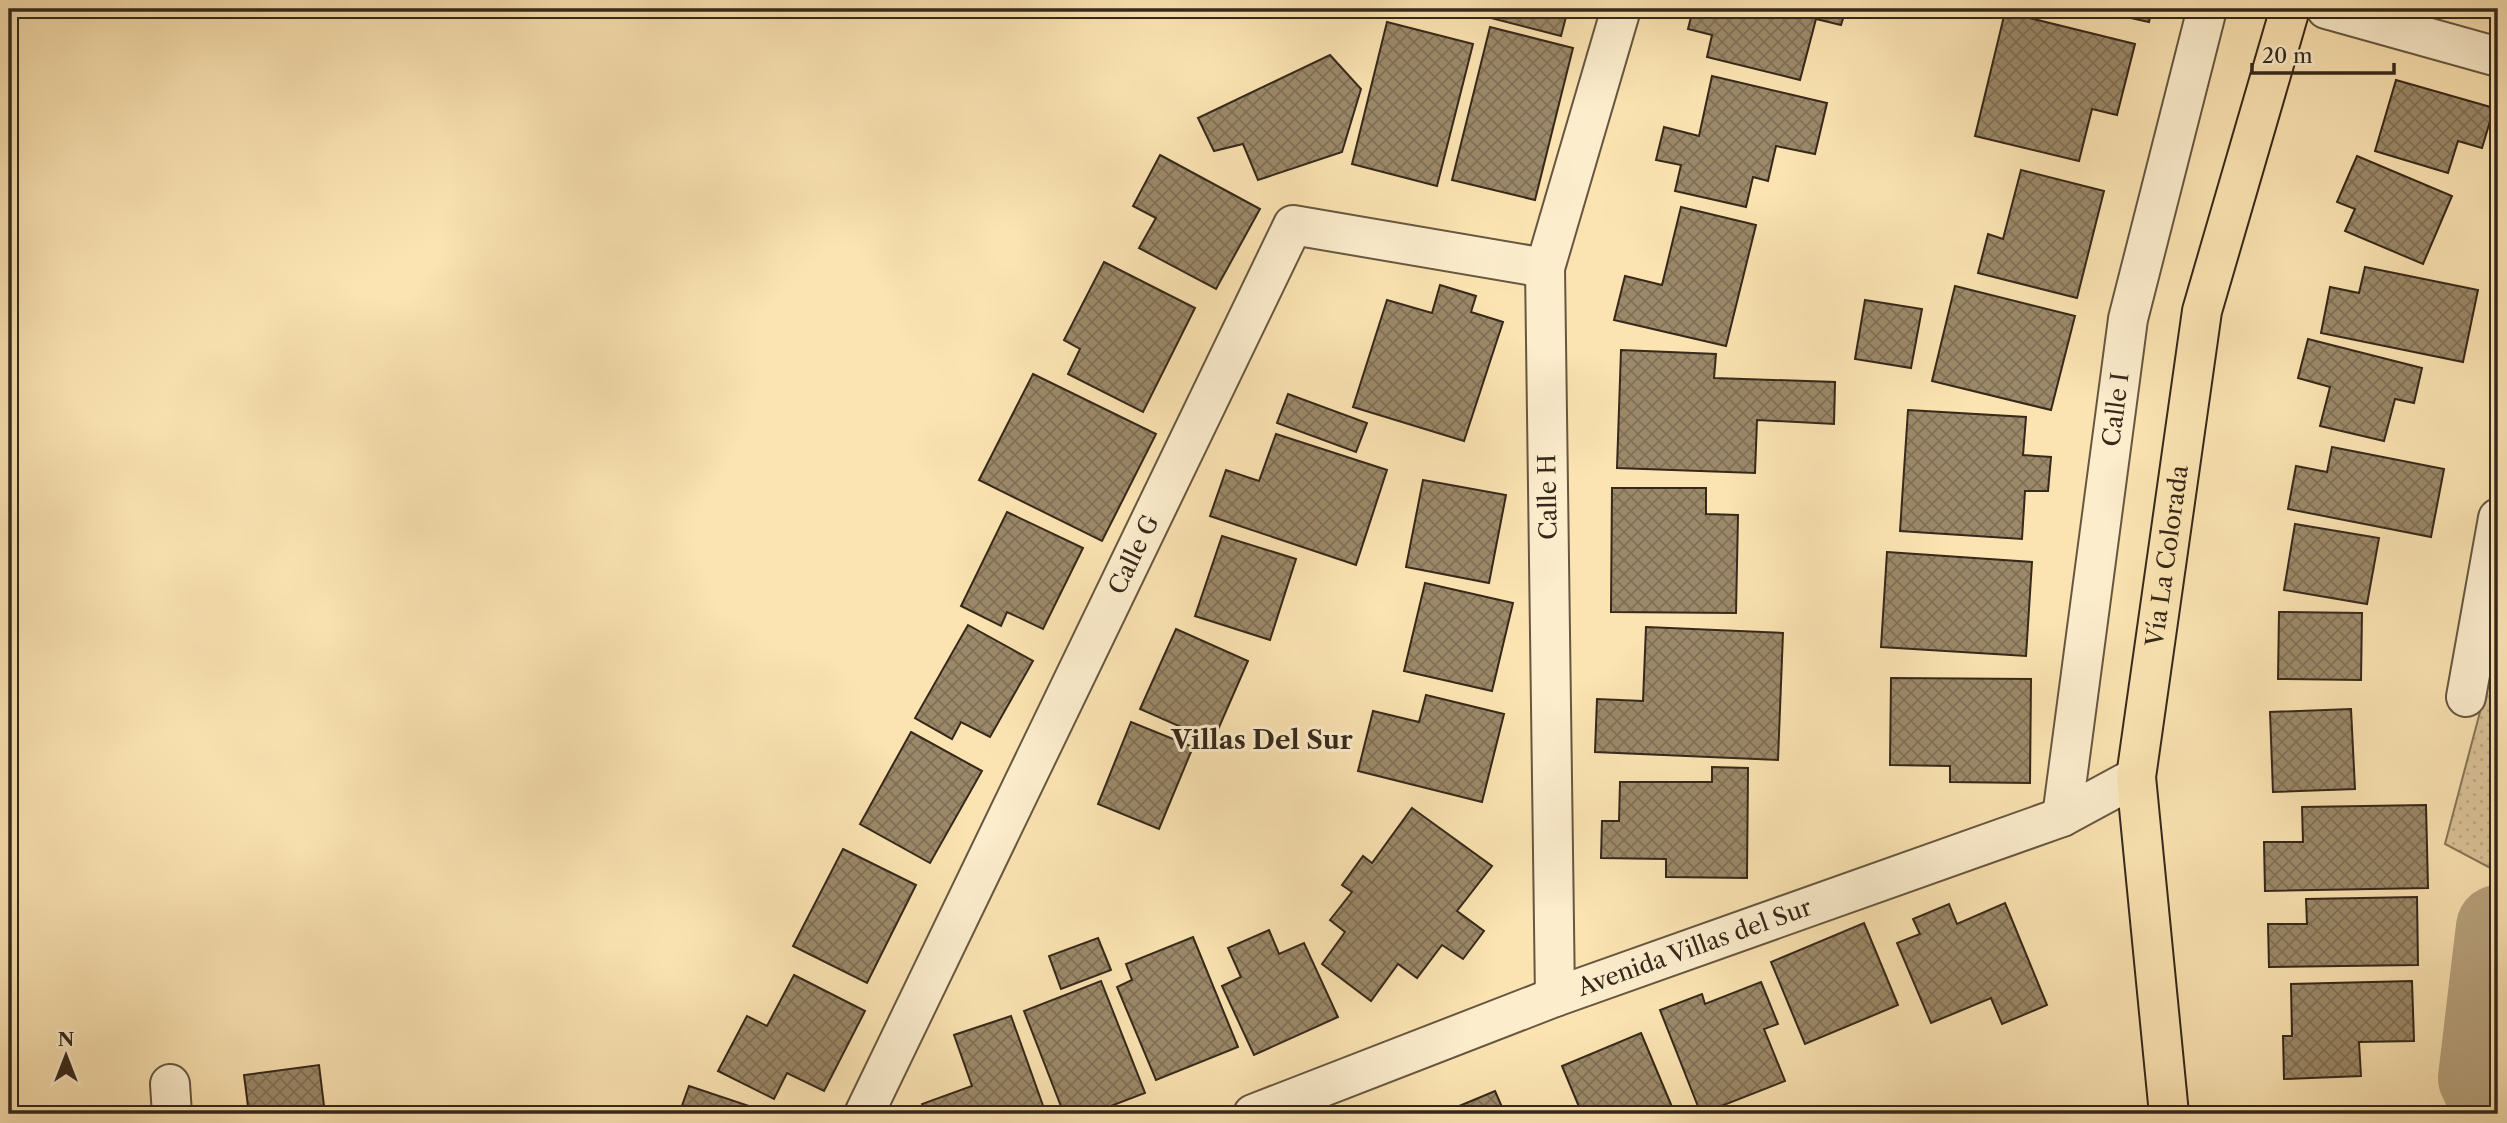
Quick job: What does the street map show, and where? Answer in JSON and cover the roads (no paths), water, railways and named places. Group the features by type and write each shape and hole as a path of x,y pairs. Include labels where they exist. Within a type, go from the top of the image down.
{"main road":[{"name":"Vía La Colorada","path":"2169,1114 2136,777 2202,311 2290,9"}],"street":[{"name":"Calle H","path":"1555,997 1545,268 1621,9"},
{"name":"Calle I","path":"2062,817 2128,319 2207,9"},
{"path":"2326,9 2498,57"},
{"name":"Calle G","path":"864,1114 1293,225 1545,268"},
{"path":"2466,697 2498,517"},
{"name":"Avenida Villas del Sur","path":"1254,1114 1555,997 2062,817 2136,777"}],"waterway":[{"path":"2497,1114 2480,1078 2498,927"}],"district":[{"name":"Villas Del Sur","path":"1262,740"}]}
